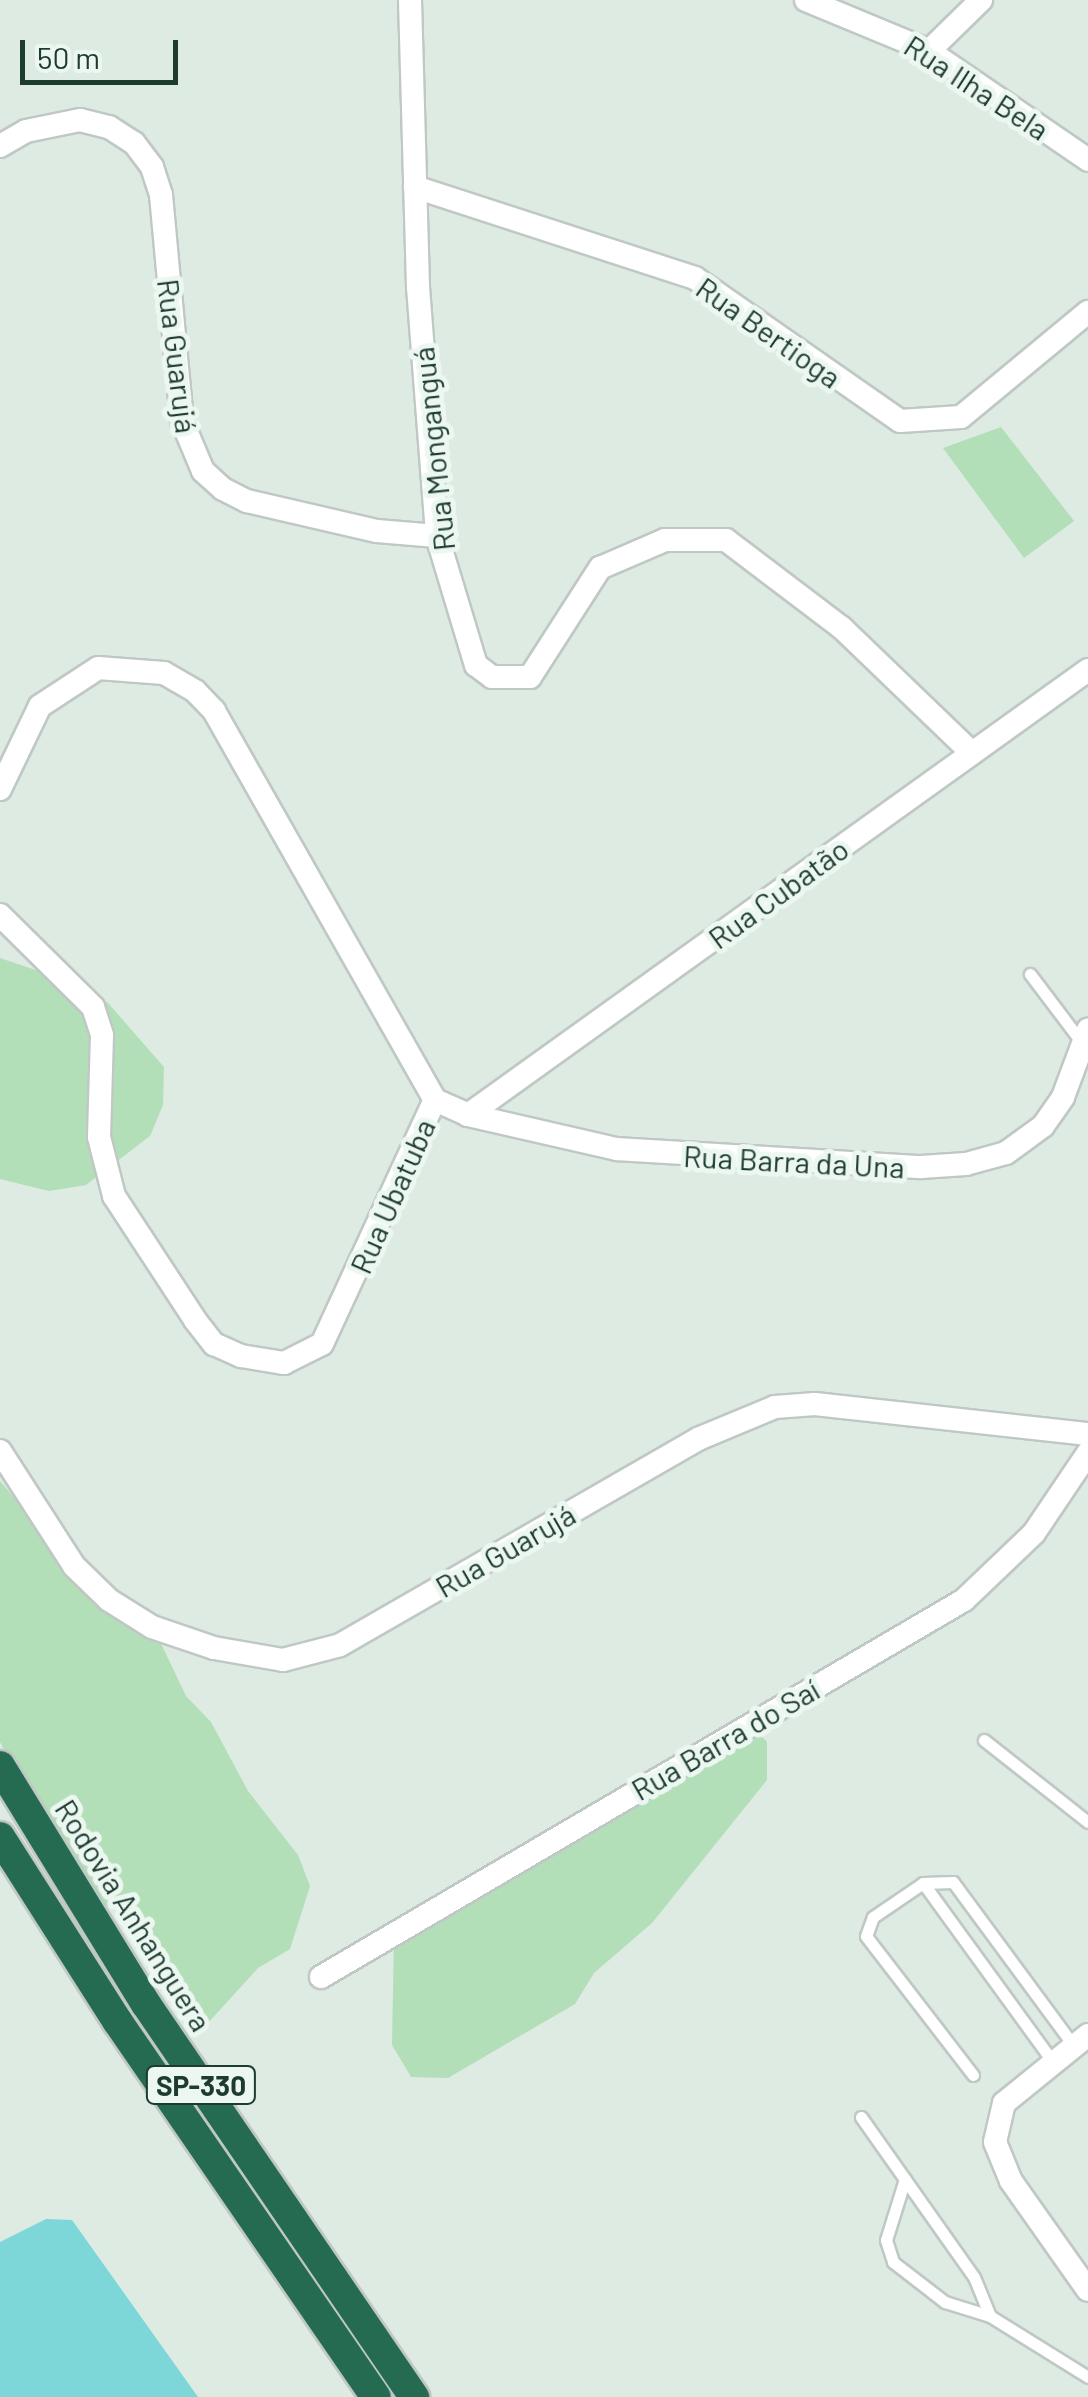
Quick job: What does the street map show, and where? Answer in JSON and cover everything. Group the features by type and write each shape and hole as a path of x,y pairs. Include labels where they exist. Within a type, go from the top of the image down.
{"highway":[{"name":"Rodovia Anhanguera","path":"0,1766 146,2004 414,2397"},
{"name":"SP-330","path":"0,1838 118,2022 376,2397"}],"street":[{"name":"Rua Monganguá","path":"410,0 415,187 437,536 470,656 492,677 521,679 538,672 589,579 614,559 665,540 726,540 842,628 972,753"},
{"name":"Rua Ilha Bela","path":"806,0 929,50 1088,160"},
{"path":"929,50 981,0"},
{"name":"Rua Guarujá","path":"0,146 26,131 80,120 109,127 152,167 161,195 182,421 189,447 213,480 248,501 377,531 437,536"},
{"name":"Rua Bertioga","path":"415,187 694,278 900,421 961,418 1088,312"},
{"name":"Rua Ubatuba","path":"0,788 40,706 98,668 164,673 194,690 214,711 435,1100 322,1344 284,1362 241,1356 204,1332 114,1196 99,1137 102,1035 93,1007 0,915"},
{"name":"Rua Cubatão","path":"468,1116 1088,670"},
{"name":"Rua Barra da Una","path":"435,1100 468,1116 678,1156 921,1168 966,1164 1006,1153 1043,1126 1063,1097 1086,1037"},
{"name":"Rua Guarujá","path":"0,1451 74,1566 110,1600 152,1626 199,1643 246,1658 282,1660 340,1645 698,1439 776,1407 815,1404 1088,1434"},
{"name":"Rua Barra do Saí","path":"320,1976 964,1600 1034,1533 1088,1453"},
{"path":"1081,2041 1004,2103 995,2142 1011,2180 1088,2290"}],"lane":[{"path":"1030,974 1086,1037"},
{"path":"984,1740 1088,1822"},
{"path":"973,2075 866,1936 873,1916 923,1883 953,1882 1081,2041"},
{"path":"923,1883 1054,2063"},
{"path":"860,2118 974,2278 990,2316"},
{"path":"905,2179 886,2240 893,2262 945,2302 990,2316 1088,2378"}],"green space":[{"path":"1001,427 1074,521 1024,558 943,448"},
{"path":"0,958 77,984 108,1003 164,1067 163,1105 150,1136 86,1185 49,1191 0,1179"},
{"path":"0,1481 69,1562 156,1633 186,1696 211,1722 248,1791 298,1855 310,1886 290,1949 258,1968 207,2024 198,2023 181,1983 117,1908 98,1903 30,1801 0,1742"},
{"path":"743,1717 767,1742 767,1780 652,1923 594,1973 575,2004 448,2078 411,2077 392,2045 394,1935"}],"water":[{"path":"46,2219 72,2220 198,2397 0,2397 0,2242"}]}
